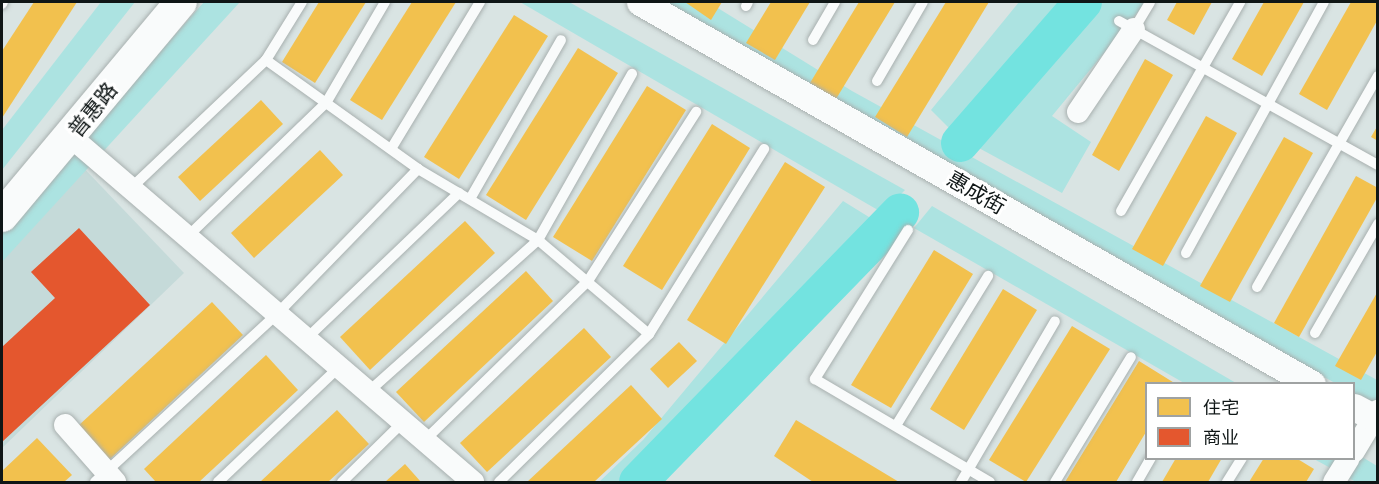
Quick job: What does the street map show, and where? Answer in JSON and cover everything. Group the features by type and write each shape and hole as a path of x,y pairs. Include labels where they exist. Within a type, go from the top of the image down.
{"main road":[{"name":"普惠路","path":"2,216 71,137 181,2"}],"street":[{"name":"惠成街","path":"640,2 1308,382"},
{"path":"1077,112 1127,25"},
{"path":"71,137 129,190 473,483"},
{"path":"1355,447 1370,414"},
{"path":"65,425 106,479"},
{"path":"1334,483 1348,460"}],"lane":[{"path":"129,190 266,60 302,2"},
{"path":"186,239 326,103 385,2"},
{"path":"391,149 480,2"},
{"path":"813,40 835,2"},
{"path":"877,81 923,2"},
{"path":"1150,2 1127,25 1377,165"},
{"path":"1121,211 1240,2"},
{"path":"1186,253 1324,2"},
{"path":"470,199 561,40"},
{"path":"266,60 418,169 538,240 650,334"},
{"path":"367,393 538,240 632,74"},
{"path":"1257,286 1377,76"},
{"path":"424,441 588,281 696,112"},
{"path":"499,483 650,334 764,149"},
{"path":"106,479 276,315 418,169"},
{"path":"305,340 459,193"},
{"path":"1315,333 1377,224"},
{"path":"908,230 815,379 897,424 990,483"},
{"path":"897,424 988,276"},
{"path":"961,483 1055,321"},
{"path":"1056,483 1131,357"},
{"path":"218,483 338,368"},
{"path":"342,483 402,423"},
{"path":"1137,483 1150,460"},
{"path":"1227,483 1241,460"}],"shaded area":[{"path":"101,2 135,2 2,170 2,130"},
{"path":"204,2 240,2 2,262 2,230"},
{"path":"520,2 569,2 905,190 883,213"},
{"path":"657,2 708,2 852,91 1377,380 1377,407 1355,394 1355,382 1333,382 808,93"},
{"path":"1019,2 1060,2 950,129 931,110"},
{"path":"1098,2 1146,2 1052,116 1091,142 1062,193 977,147"},
{"path":"79,163 184,273 2,448 2,250"},
{"path":"843,201 877,222 631,482 599,482 643,440"},
{"path":"932,206 1234,382 1182,382 914,228"},
{"path":"1355,453 1377,466 1377,482 1356,482 1316,460 1355,460"}],"building: 住宅":[{"path":"34,2 77,2 2,118 2,51"},
{"path":"319,2 366,2 315,83 282,62"},
{"path":"412,2 456,2 382,120 350,100"},
{"path":"685,2 722,2 711,20"},
{"path":"771,2 810,2 775,60 746,43"},
{"path":"859,2 895,2 836,99 810,83"},
{"path":"946,2 989,2 907,137 875,117"},
{"path":"1177,2 1212,2 1194,35 1167,20"},
{"path":"1264,2 1304,2 1262,76 1232,59"},
{"path":"1351,2 1378,2 1378,19 1327,110 1299,94"},
{"path":"514,15 548,36 459,179 424,157"},
{"path":"578,48 618,73 526,220 486,195"},
{"path":"1145,59 1173,75 1119,171 1092,155"},
{"path":"647,86 686,110 592,261 553,237"},
{"path":"261,100 283,124 200,201 178,177"},
{"path":"1206,116 1237,133 1163,266 1132,249"},
{"path":"712,124 750,148 662,290 623,266"},
{"path":"1378,125 1378,141 1371,137"},
{"path":"1284,137 1313,153 1230,302 1200,286"},
{"path":"320,150 343,175 254,258 231,233"},
{"path":"785,162 825,187 726,344 687,320"},
{"path":"1356,176 1378,188 1378,196 1299,337 1274,323"},
{"path":"465,221 495,253 370,370 340,337"},
{"path":"934,250 973,274 891,408 851,385"},
{"path":"526,271 553,301 424,422 396,392"},
{"path":"1003,289 1037,310 964,430 930,409"},
{"path":"1378,291 1378,350 1361,380 1335,366"},
{"path":"212,302 243,335 109,460 78,426"},
{"path":"1072,326 1110,349 1026,482 989,460"},
{"path":"584,328 611,357 487,472 460,443"},
{"path":"679,342 697,361 668,388 650,369"},
{"path":"266,355 298,390 199,482 156,482 144,469"},
{"path":"1139,361 1173,382 1145,382 1145,434 1116,482 1065,482"},
{"path":"631,385 662,419 594,482 527,482"},
{"path":"337,410 369,444 328,482 260,482"},
{"path":"796,420 899,482 813,482 774,456"},
{"path":"37,438 72,475 64,482 2,482 2,471"},
{"path":"1175,460 1221,460 1208,482 1162,482"},
{"path":"1263,460 1299,460 1314,469 1306,482 1249,482"},
{"path":"405,464 421,482 385,482"}],"building: 商业":[{"path":"79,228 150,305 2,442 2,347 55,298 31,272"}],"waterway":[{"path":"960,143 1083,2"},
{"path":"638,482 900,213"}]}
